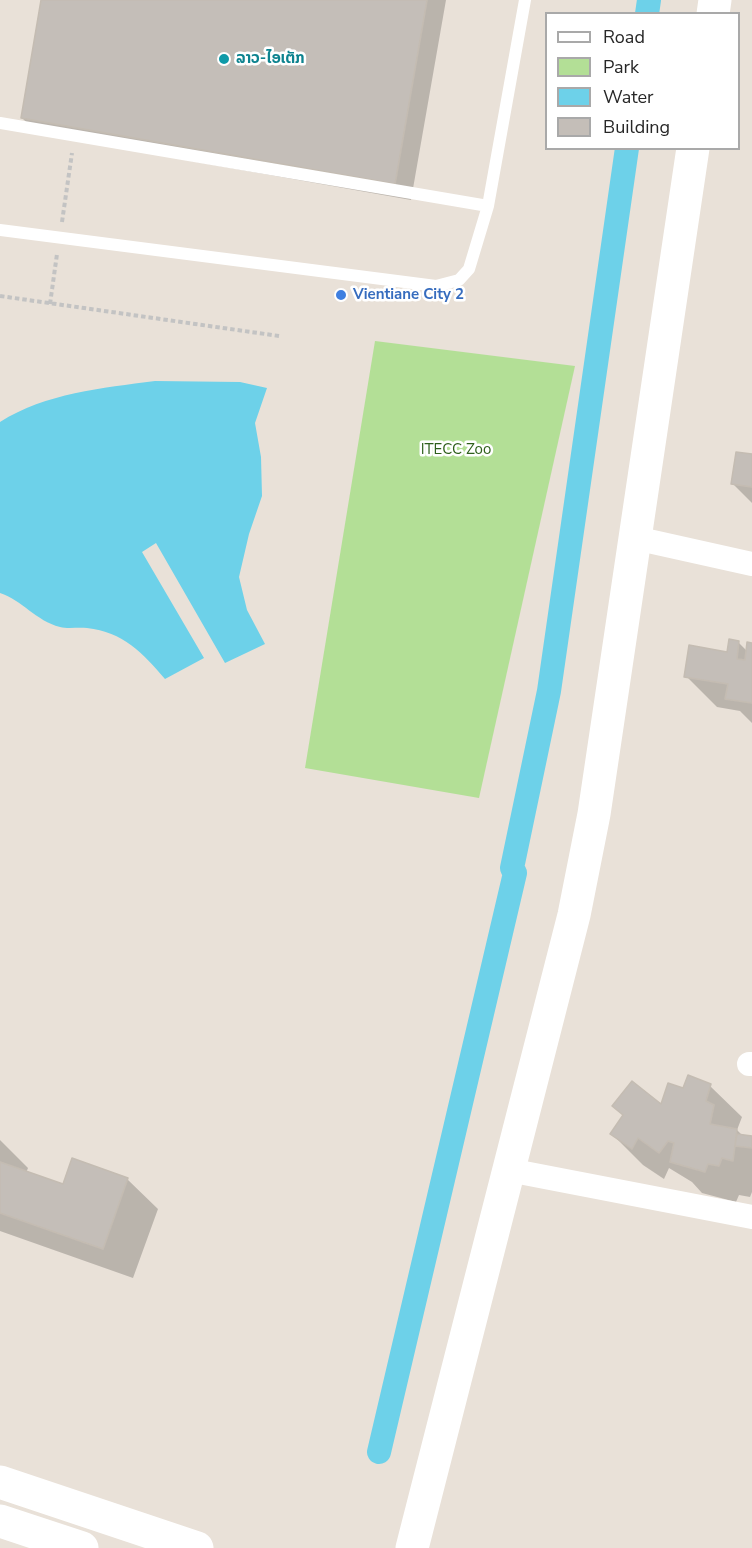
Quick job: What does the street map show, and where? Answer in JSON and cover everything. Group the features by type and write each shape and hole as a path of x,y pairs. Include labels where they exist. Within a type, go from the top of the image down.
{"street":[{"path":"412,1548 574,915 594,813 693,150"},
{"path":"635,538 752,564"},
{"path":"519,1172 752,1217"},
{"path":"0,1482 197,1548"},
{"path":"0,1521 82,1548"}],"lane":[{"path":"0,231 436,286 459,280 469,269 488,206 525,0"},
{"path":"0,123 488,206"}],"path":[{"path":"62,224 73,145"},
{"path":"50,304 58,247"},
{"path":"0,297 279,336"}],"green space":[{"name":"ITECC Zoo","path":"375,341 575,366 479,798 305,768"}],"water":[{"path":"155,381 240,382 267,388 255,423 261,457 262,496 249,534 239,577 247,610 265,644 225,663 156,543 142,552 204,658 165,679 140,652 122,639 100,630 63,628 51,624 15,600 0,593 0,422 36,404 55,398 95,389"}],"building":[{"name":"ລາວ-ໄອເຕັກ","path":"41,0 427,0 395,184 21,118"},
{"path":"736,452 752,454 752,487 731,484"},
{"path":"729,639 739,641 737,659 745,660 747,642 752,643 752,703 725,699 728,684 684,677 689,645 727,652"},
{"path":"688,1075 711,1084 706,1101 714,1105 710,1124 737,1129 733,1161 722,1158 719,1166 708,1164 705,1172 670,1162 674,1143 668,1141 659,1153 638,1138 632,1149 610,1134 623,1115 612,1106 632,1081 661,1104 668,1083 683,1088"},
{"path":"737,1134 752,1136 752,1148 735,1146"},
{"path":"72,1158 128,1178 103,1249 0,1213 0,1162 63,1184"}],"waterway":[{"path":"647,12 649,0"},
{"path":"379,1452 515,873 512,868 549,691 627,150"}],"place":[{"name":"ລາວ-ໄອເຕັກ","path":"224,59"},
{"name":"Vientiane City 2","path":"341,295"}]}
